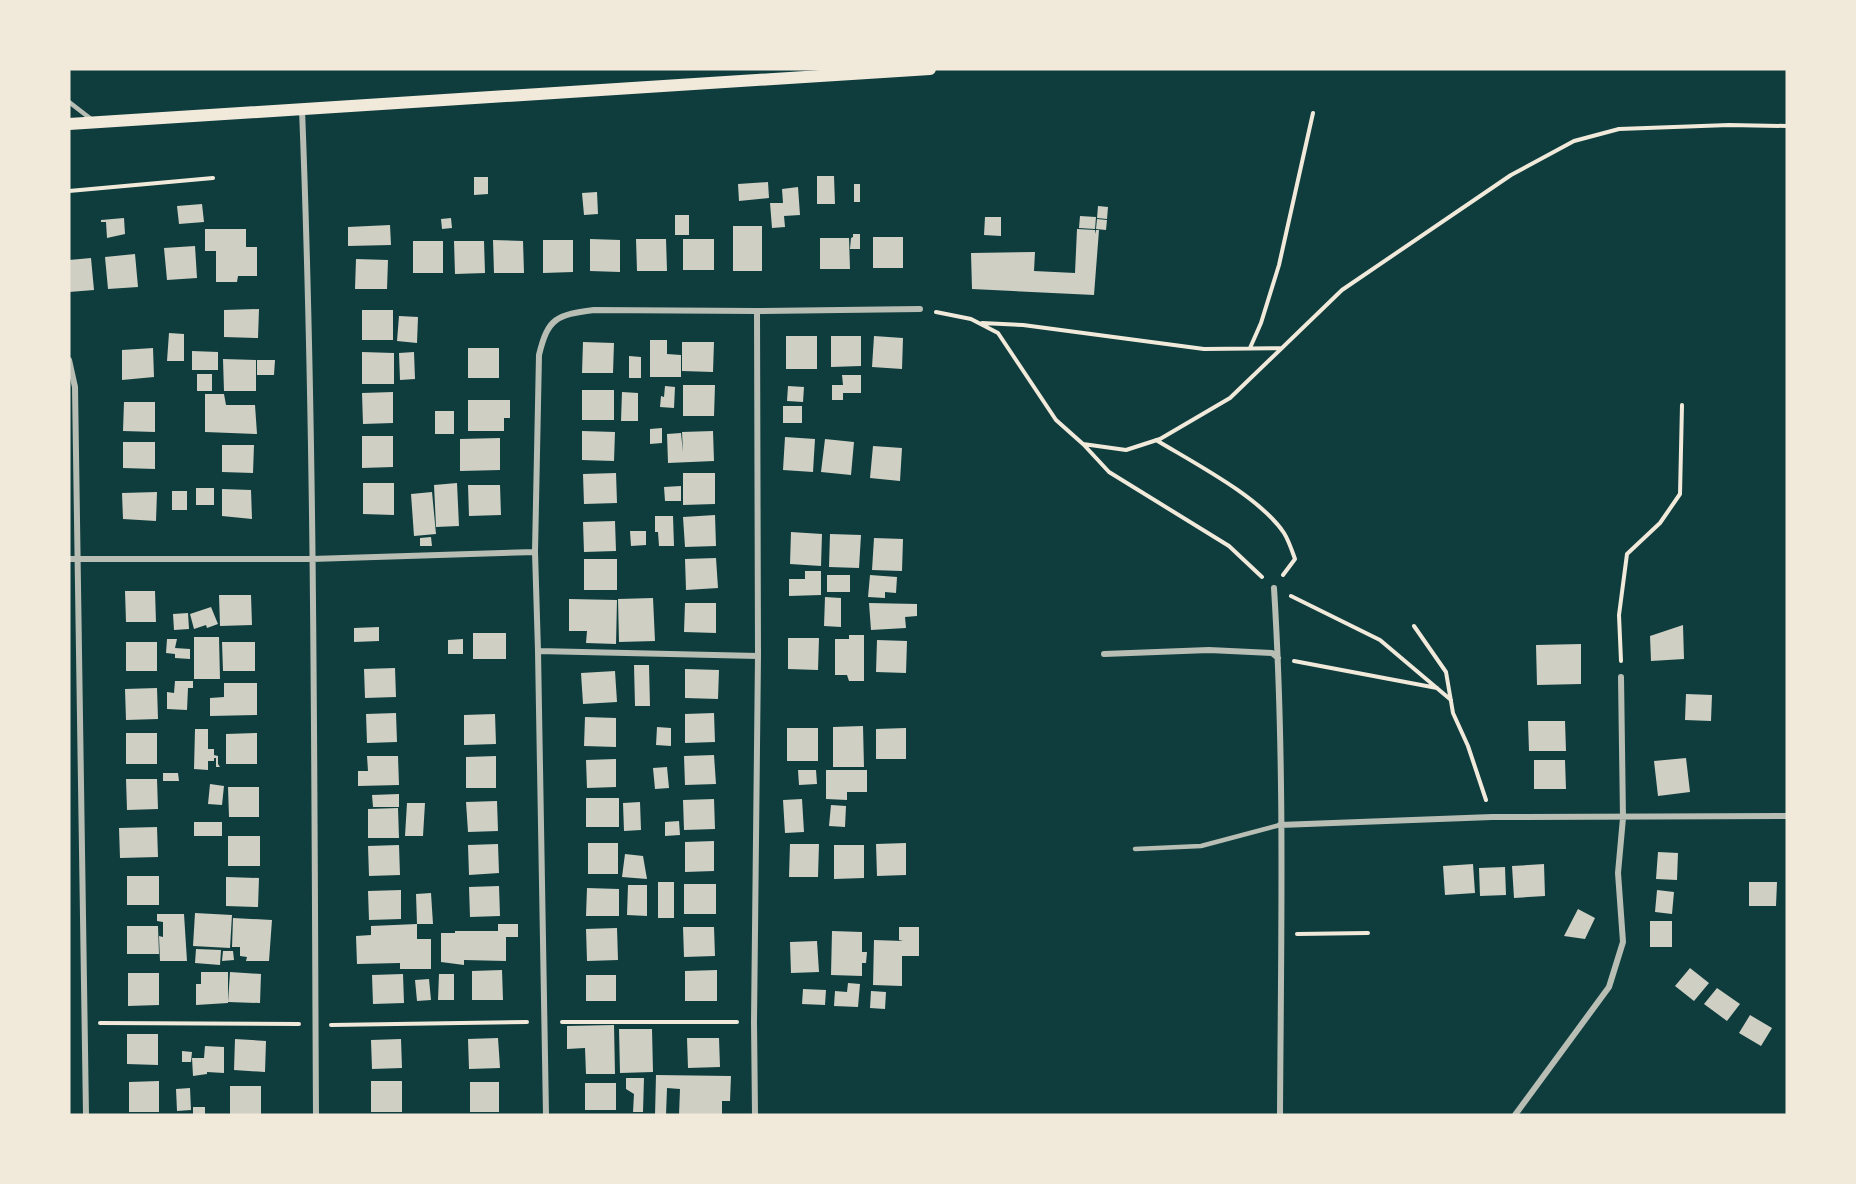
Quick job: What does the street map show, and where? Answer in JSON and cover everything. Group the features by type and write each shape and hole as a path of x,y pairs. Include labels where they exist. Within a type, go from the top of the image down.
{"main road":[{"path":"69,124 930,69"}],"street":[{"path":"302,109 307,240 312,558 316,1115"},
{"path":"546,1115 535,552 539,355 545,332 555,320 572,313 594,310 920,309"},
{"path":"755,1115 758,656 757,311"},
{"path":"69,360 75,387 79,559 86,1115"},
{"path":"69,560 312,558 535,552"},
{"path":"1274,588 1278,658 1280,825 1280,1115"},
{"path":"1104,654 1209,650 1272,653 1278,658"},
{"path":"538,651 758,656"},
{"path":"1515,1115 1609,987 1623,942 1618,873 1623,818 1622,677"},
{"path":"1280,825 1492,818 1787,816"}],"lane":[{"path":"69,102 95,122"},
{"path":"1135,849 1201,846 1280,825"}],"path":[{"path":"1250,348 1261,323 1279,266 1313,113"},
{"path":"1083,444 1126,450 1156,440 1230,398 1342,290 1511,175 1574,141 1619,129 1729,125 1787,126"},
{"path":"69,191 213,178"},
{"path":"920,309 971,319 998,333 1056,420 1109,472 1229,546 1274,588 1380,640 1451,700"},
{"path":"979,323 1023,325 1204,349 1282,348"},
{"path":"1622,677 1619,615 1628,554 1660,523 1680,494 1682,405"},
{"path":"1156,440 1224,481 1267,513 1284,534 1295,559 1274,588"},
{"path":"1414,626 1446,672 1453,713 1468,746 1492,818"},
{"path":"1278,658 1437,688"},
{"path":"1281,934 1368,933"},
{"path":"86,1023 754,1022"}],"building":[{"path":"817,176 834,176 835,204 817,204"},
{"path":"474,177 488,177 488,194 474,195"},
{"path":"768,182 769,198 739,201 738,184"},
{"path":"854,184 860,184 860,202 854,202"},
{"path":"798,187 800,215 784,216 785,227 772,228 770,203 783,203 782,189"},
{"path":"597,192 598,214 584,215 582,193"},
{"path":"202,204 204,222 179,224 177,206"},
{"path":"1098,206 1108,207 1107,219 1097,218"},
{"path":"675,215 689,215 689,235 675,235"},
{"path":"1080,216 1096,217 1095,229 1079,228"},
{"path":"985,217 1001,217 1001,236 984,235"},
{"path":"124,218 125,234 107,238 106,222 101,222 101,220"},
{"path":"451,218 452,228 442,229 441,219"},
{"path":"1097,219 1107,220 1106,230 1096,229"},
{"path":"390,225 391,245 348,246 348,227"},
{"path":"733,226 762,226 762,271 733,271"},
{"path":"205,229 246,229 246,247 257,247 257,276 238,276 237,282 216,282 216,251 205,251"},
{"path":"1077,229 1095,230 1095,234 1096,230 1099,230 1094,295 972,289 971,253 1035,252 1034,271 1075,273"},
{"path":"853,234 860,234 860,249 850,249"},
{"path":"873,237 903,237 903,268 873,268"},
{"path":"820,238 849,238 850,269 820,269"},
{"path":"590,239 620,240 620,272 590,271"},
{"path":"636,239 666,239 667,271 637,271"},
{"path":"683,239 714,239 714,270 683,270"},
{"path":"493,240 523,241 524,273 494,273"},
{"path":"543,240 573,240 573,272 543,273"},
{"path":"413,241 443,241 443,273 413,273"},
{"path":"454,241 484,241 485,273 455,274"},
{"path":"195,246 197,278 167,280 164,248"},
{"path":"135,254 138,287 108,289 105,257"},
{"path":"91,258 94,290 69,292 69,260"},
{"path":"356,259 388,260 387,289 355,289"},
{"path":"259,309 258,338 224,337 224,310"},
{"path":"362,310 393,310 393,340 362,340"},
{"path":"399,316 418,317 417,343 397,341"},
{"path":"169,333 184,334 184,361 167,361"},
{"path":"786,336 817,336 817,369 786,369"},
{"path":"831,336 861,336 861,366 831,367"},
{"path":"874,336 903,338 902,369 872,367"},
{"path":"650,340 667,340 667,354 681,355 681,377 650,377"},
{"path":"583,342 614,343 613,373 582,373"},
{"path":"682,342 714,342 713,372 682,371"},
{"path":"153,348 154,377 122,380 122,350"},
{"path":"468,348 499,348 499,378 468,378"},
{"path":"192,351 218,352 218,370 192,370"},
{"path":"362,352 394,353 394,384 362,384"},
{"path":"414,352 415,379 400,380 399,353"},
{"path":"629,356 641,357 641,378 629,378"},
{"path":"223,359 256,360 256,391 224,391"},
{"path":"257,360 275,360 274,375 257,375"},
{"path":"197,374 212,374 212,391 197,391"},
{"path":"842,375 861,375 861,393 843,393 843,400 832,400 832,385 843,385"},
{"path":"683,385 715,385 714,416 683,416"},
{"path":"665,386 675,387 674,408 660,407"},
{"path":"788,386 804,387 803,402 787,401"},
{"path":"582,390 614,390 614,420 582,420"},
{"path":"393,392 393,423 363,424 362,393"},
{"path":"622,392 638,393 638,421 621,421"},
{"path":"205,394 224,394 226,405 255,405 257,434 205,432"},
{"path":"468,400 510,400 510,418 504,418 504,431 468,431"},
{"path":"124,402 155,402 155,432 123,431"},
{"path":"783,406 802,406 802,423 783,423"},
{"path":"435,411 454,411 454,434 435,434"},
{"path":"662,428 662,443 650,444 650,429"},
{"path":"582,431 615,432 614,461 582,460"},
{"path":"713,431 714,461 668,463 667,434 681,433 683,452 682,432"},
{"path":"362,436 393,436 393,467 362,468"},
{"path":"785,437 815,439 813,472 783,470"},
{"path":"500,438 500,470 460,471 460,439"},
{"path":"825,439 854,442 851,475 821,472"},
{"path":"123,442 155,442 155,469 123,468"},
{"path":"222,445 254,445 253,473 222,472"},
{"path":"873,446 902,448 900,481 870,478"},
{"path":"616,473 617,503 584,504 583,474"},
{"path":"683,473 715,473 715,504 683,505"},
{"path":"363,483 394,483 394,515 363,514"},
{"path":"457,483 459,526 436,527 434,485"},
{"path":"468,485 500,485 501,515 469,516"},
{"path":"681,486 681,501 665,501 664,487"},
{"path":"196,488 214,488 214,505 196,505"},
{"path":"222,489 251,490 252,519 222,516"},
{"path":"172,491 187,491 187,510 172,510"},
{"path":"157,492 156,521 123,519 122,493"},
{"path":"432,492 436,534 414,536 411,494"},
{"path":"715,515 716,546 685,547 683,517"},
{"path":"655,516 673,516 674,546 659,546 658,532 655,532"},
{"path":"615,521 616,551 584,552 583,522"},
{"path":"630,531 646,531 646,545 631,546"},
{"path":"791,532 822,534 821,566 790,564"},
{"path":"830,534 861,535 859,568 829,567"},
{"path":"431,537 432,546 420,546 420,538"},
{"path":"874,538 903,539 902,571 872,570"},
{"path":"716,558 718,588 686,590 685,559"},
{"path":"584,559 617,559 617,590 584,590"},
{"path":"805,571 821,571 821,595 789,596 789,579 805,579"},
{"path":"827,575 850,575 850,592 827,592"},
{"path":"870,575 897,577 896,593 885,592 885,598 868,597"},
{"path":"125,591 155,591 156,622 126,622"},
{"path":"219,595 251,595 252,625 220,626"},
{"path":"825,597 841,598 841,627 824,626"},
{"path":"653,598 655,641 619,642 618,599"},
{"path":"569,599 617,600 616,644 586,643 587,631 569,631"},
{"path":"685,603 716,603 716,633 684,632"},
{"path":"869,603 917,604 917,616 905,617 906,628 871,630"},
{"path":"211,607 218,624 194,629 190,614"},
{"path":"188,613 189,629 174,630 173,614"},
{"path":"1683,625 1684,659 1651,661 1650,636"},
{"path":"379,627 379,641 354,642 354,628"},
{"path":"473,633 506,633 506,659 473,659"},
{"path":"849,635 864,635 864,681 849,681 847,675 835,675 835,639 849,639"},
{"path":"194,637 219,637 220,679 194,679"},
{"path":"788,638 819,638 818,670 788,669"},
{"path":"167,639 177,639 175,648 190,649 190,659 175,658 175,654 166,653"},
{"path":"463,639 463,654 448,654 448,640"},
{"path":"877,640 907,641 906,673 876,672"},
{"path":"126,642 157,642 157,671 126,671"},
{"path":"222,642 255,642 255,671 223,671"},
{"path":"1581,644 1581,684 1537,685 1536,645"},
{"path":"634,665 649,665 650,706 635,706"},
{"path":"395,668 396,697 365,698 364,669"},
{"path":"685,669 719,670 718,699 685,698"},
{"path":"615,671 617,702 583,704 581,673"},
{"path":"175,681 193,681 193,688 188,688 187,710 167,709 167,692 174,693"},
{"path":"224,683 257,683 257,715 210,716 210,698 224,697"},
{"path":"157,688 158,719 126,720 125,689"},
{"path":"1686,694 1712,695 1711,721 1685,720"},
{"path":"396,713 397,742 367,743 366,714"},
{"path":"714,713 715,742 685,743 685,714"},
{"path":"495,714 496,744 464,745 464,715"},
{"path":"585,717 616,718 616,747 584,746"},
{"path":"1528,721 1565,721 1566,751 1529,751"},
{"path":"863,726 864,767 833,767 833,727"},
{"path":"657,727 671,728 671,746 656,745"},
{"path":"787,728 818,728 818,761 787,761"},
{"path":"906,728 906,759 876,759 876,729"},
{"path":"195,729 208,729 208,749 214,749 214,755 218,756 220,767 216,767 216,758 214,758 214,761 208,761 208,770 194,769"},
{"path":"126,733 157,733 157,764 126,764"},
{"path":"257,733 257,764 226,764 226,734"},
{"path":"714,755 716,784 685,785 684,756"},
{"path":"367,756 398,756 399,785 358,786 358,771 368,771"},
{"path":"496,756 496,788 466,788 466,757"},
{"path":"1686,758 1690,792 1658,796 1654,761"},
{"path":"616,759 616,787 587,788 586,760"},
{"path":"1534,760 1565,760 1566,789 1534,789"},
{"path":"667,767 669,788 655,789 653,768"},
{"path":"798,770 816,770 817,784 799,785"},
{"path":"826,770 867,770 867,792 847,792 847,800 826,799"},
{"path":"163,773 178,773 179,781 163,781"},
{"path":"126,779 157,779 158,809 127,810"},
{"path":"210,784 224,786 222,805 208,804"},
{"path":"228,787 259,787 259,817 229,817"},
{"path":"399,794 399,807 373,807 372,795"},
{"path":"586,798 619,798 619,827 586,827"},
{"path":"714,799 715,829 684,830 683,800"},
{"path":"802,799 804,832 785,833 783,800"},
{"path":"497,801 498,831 468,832 466,802"},
{"path":"640,802 641,830 624,831 623,803"},
{"path":"407,803 425,803 423,836 405,836"},
{"path":"831,805 846,806 845,827 829,826"},
{"path":"398,808 399,838 368,838 368,809"},
{"path":"679,821 680,835 665,836 665,822"},
{"path":"194,822 222,822 222,836 194,836"},
{"path":"157,827 158,857 120,858 119,828"},
{"path":"228,836 260,836 260,866 228,866"},
{"path":"714,841 714,871 685,872 685,842"},
{"path":"588,843 618,843 618,874 588,874"},
{"path":"906,843 906,875 877,876 876,844"},
{"path":"498,844 499,873 469,875 468,845"},
{"path":"790,844 819,844 818,877 789,877"},
{"path":"399,845 400,875 369,876 368,846"},
{"path":"834,845 864,845 864,878 834,879"},
{"path":"1658,852 1678,853 1677,880 1656,879"},
{"path":"625,854 643,856 647,879 622,877"},
{"path":"1473,864 1475,893 1445,895 1443,866"},
{"path":"1544,864 1545,896 1514,898 1512,866"},
{"path":"1505,867 1506,895 1480,896 1479,868"},
{"path":"127,876 159,876 159,905 127,905"},
{"path":"226,877 259,878 258,907 226,906"},
{"path":"658,882 674,882 674,918 658,918"},
{"path":"1749,882 1777,882 1776,906 1749,906"},
{"path":"684,884 716,884 716,914 684,914"},
{"path":"628,885 647,885 647,916 627,915"},
{"path":"499,886 500,916 470,917 469,887"},
{"path":"587,888 619,889 619,916 586,916"},
{"path":"401,890 401,919 369,920 368,891"},
{"path":"1657,890 1674,892 1672,914 1655,912"},
{"path":"431,893 433,924 417,924 416,894"},
{"path":"1578,909 1595,918 1585,939 1564,936"},
{"path":"195,913 232,915 230,948 193,946"},
{"path":"157,914 184,914 187,961 160,961 159,936 163,937 163,922 157,921"},
{"path":"233,918 272,920 269,961 246,961 247,957 240,956 240,947 232,947"},
{"path":"1650,921 1672,921 1672,947 1650,947"},
{"path":"417,924 417,939 431,939 431,969 400,969 400,963 357,964 356,936 371,935 371,926"},
{"path":"498,924 518,924 518,937 506,937 506,961 464,960 464,965 441,962 441,933 498,931"},
{"path":"127,926 158,926 159,954 127,954"},
{"path":"683,927 714,927 715,956 684,957"},
{"path":"899,927 919,927 919,956 902,956 902,986 873,985 874,940 903,941 899,940"},
{"path":"617,928 618,960 587,961 586,929"},
{"path":"832,931 862,932 862,952 867,952 866,963 862,963 862,976 831,975"},
{"path":"817,941 819,972 791,973 790,942"},
{"path":"196,949 221,950 220,965 195,963"},
{"path":"223,951 233,951 234,960 222,961"},
{"path":"1690,968 1709,983 1694,1001 1675,986"},
{"path":"502,970 503,1000 472,1000 472,971"},
{"path":"717,970 717,1001 685,1001 685,971"},
{"path":"201,972 228,972 228,1003 196,1005 196,984 201,984"},
{"path":"230,972 261,974 260,1003 228,1002"},
{"path":"128,973 159,973 159,1005 128,1006"},
{"path":"403,974 404,1003 373,1004 372,975"},
{"path":"439,974 454,974 454,1000 438,1000"},
{"path":"586,975 616,975 616,1001 586,1001"},
{"path":"429,979 431,1000 417,1001 415,980"},
{"path":"848,983 860,984 858,1007 834,1006 835,991 847,992"},
{"path":"1717,988 1740,1004 1727,1021 1704,1004"},
{"path":"803,989 826,990 825,1005 802,1004"},
{"path":"871,991 886,992 885,1009 870,1008"},
{"path":"1750,1015 1772,1028 1761,1046 1739,1033"},
{"path":"614,1025 615,1074 586,1074 585,1048 567,1049 567,1026"},
{"path":"619,1029 652,1029 653,1072 620,1073"},
{"path":"127,1034 158,1034 158,1065 127,1064"},
{"path":"498,1038 500,1068 469,1069 468,1039"},
{"path":"687,1038 719,1038 720,1067 688,1068"},
{"path":"235,1039 266,1041 265,1072 234,1070"},
{"path":"401,1039 402,1068 372,1069 371,1040"},
{"path":"205,1046 224,1047 224,1073 207,1072 207,1074 193,1076 192,1058 204,1058"},
{"path":"182,1051 192,1052 191,1062 182,1062"},
{"path":"656,1075 731,1076 730,1101 722,1101 722,1115 679,1115 680,1089 667,1088 666,1115 655,1115"},
{"path":"626,1078 644,1078 643,1112 633,1112 634,1094 626,1089"},
{"path":"159,1081 159,1112 129,1112 129,1082"},
{"path":"371,1081 402,1081 402,1112 371,1112"},
{"path":"470,1082 499,1082 499,1112 470,1112"},
{"path":"585,1083 616,1083 616,1110 585,1110"},
{"path":"230,1086 261,1086 261,1115 230,1115"},
{"path":"190,1088 191,1110 177,1111 176,1089"},
{"path":"193,1107 205,1107 205,1115 193,1115"}]}
